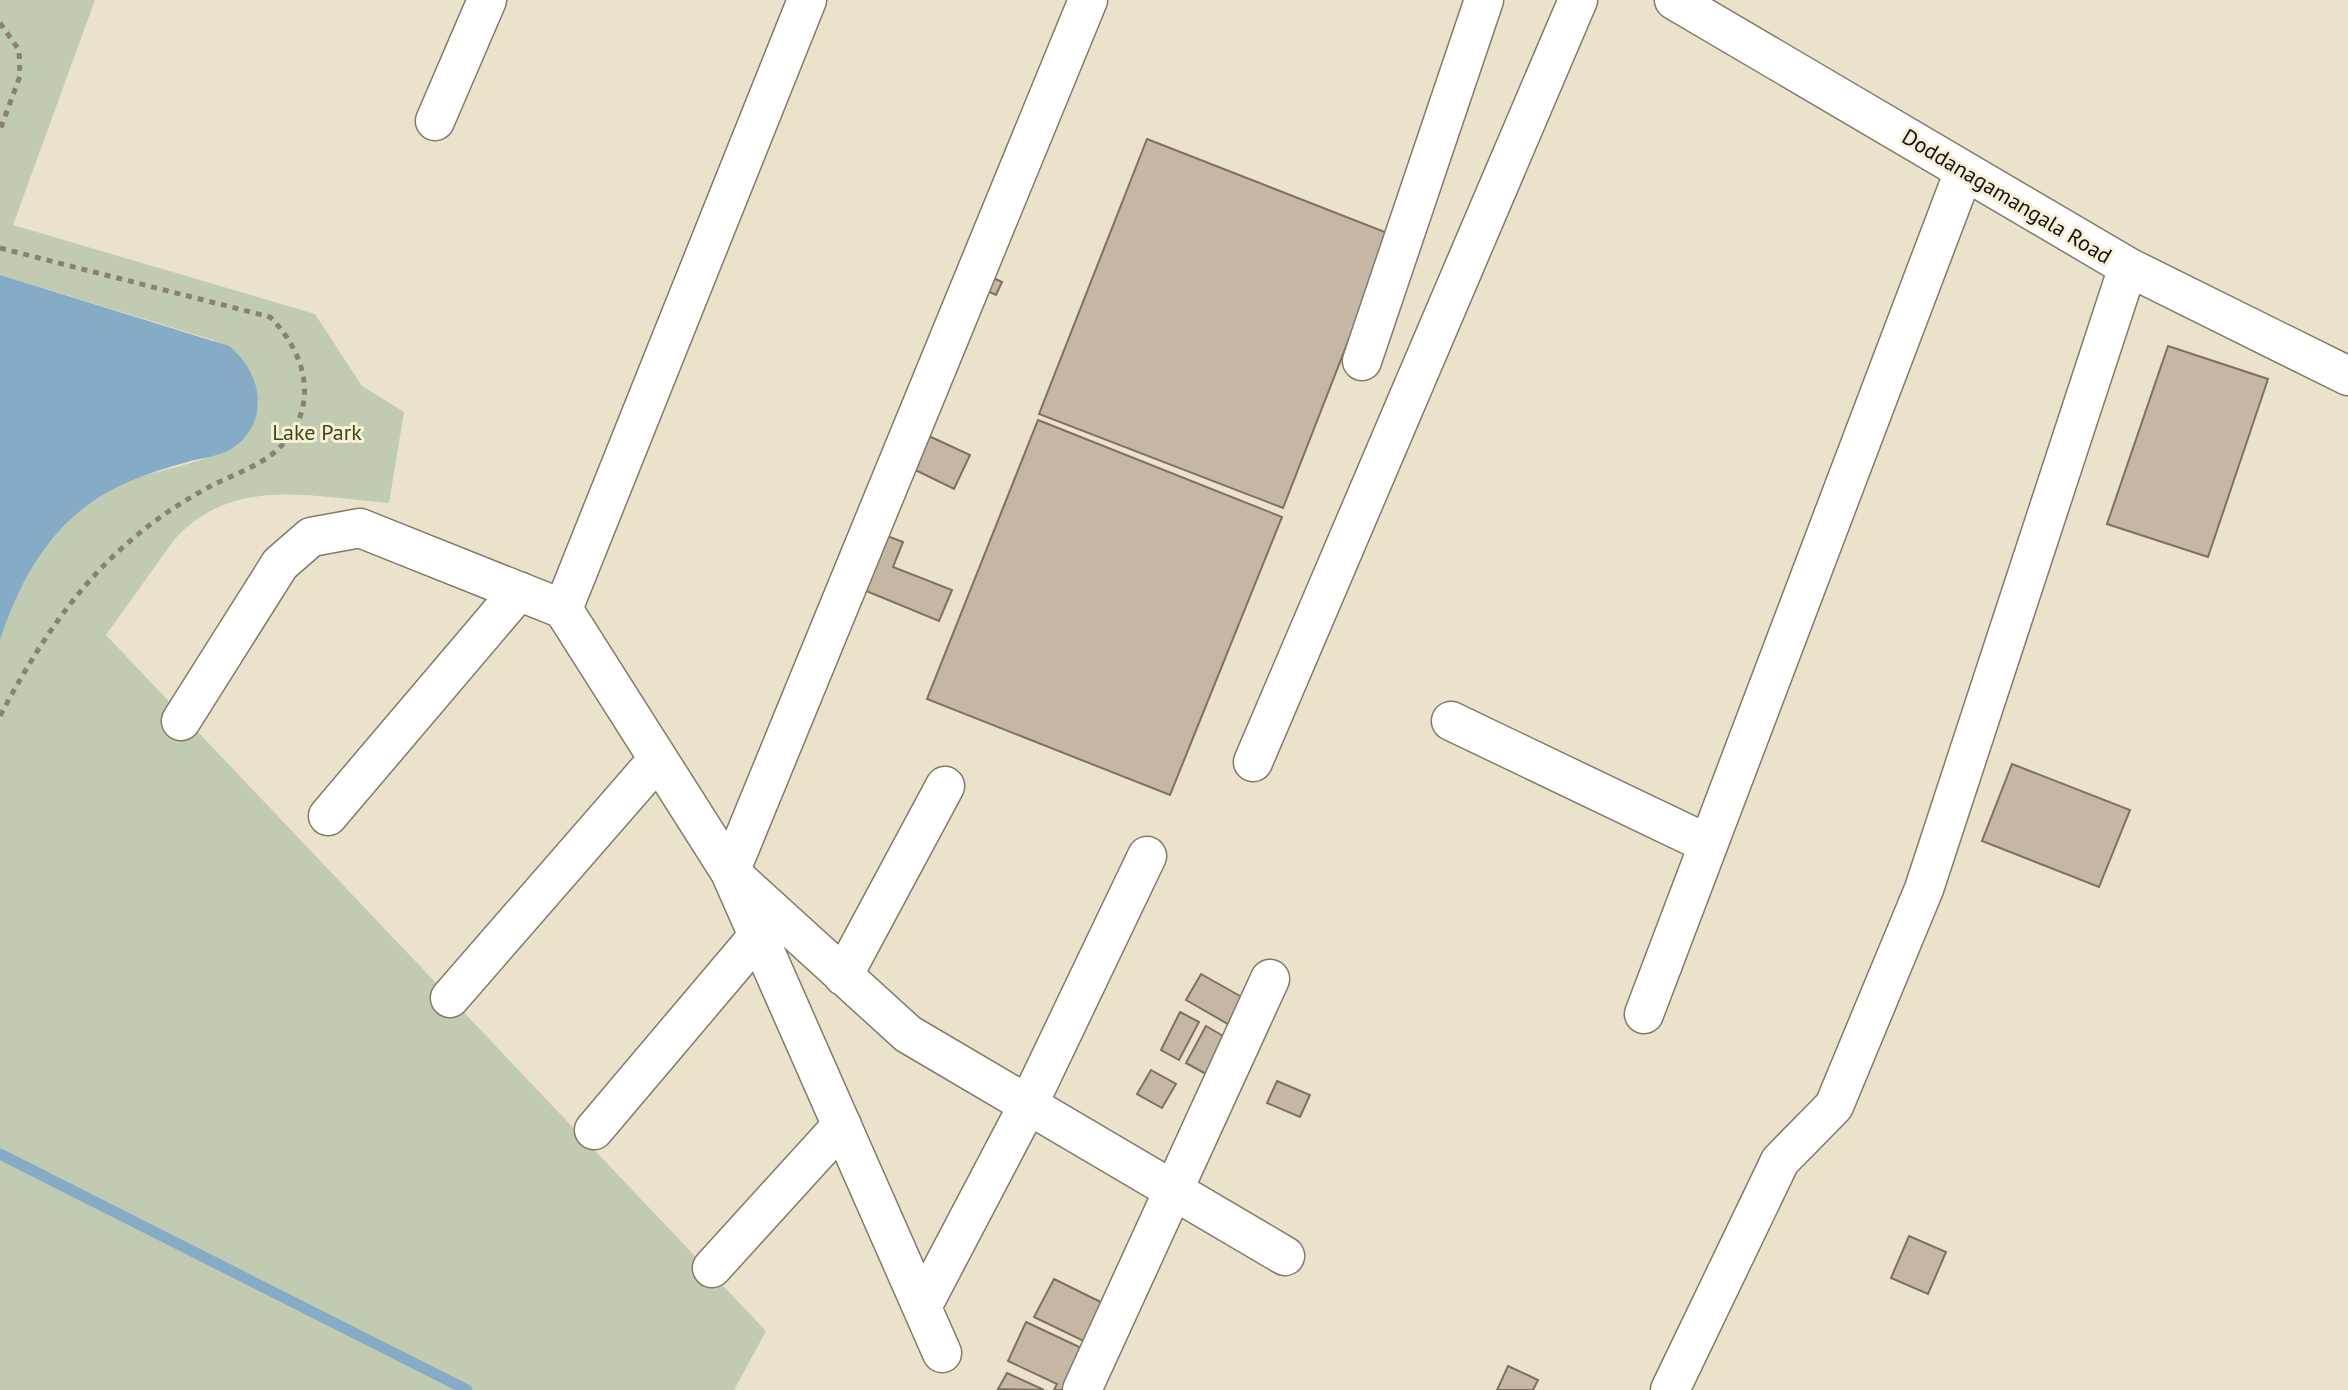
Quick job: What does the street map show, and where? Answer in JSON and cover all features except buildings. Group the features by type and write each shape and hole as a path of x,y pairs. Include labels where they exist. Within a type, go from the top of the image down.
{"street":[{"path":"435,121 487,0"},
{"path":"563,609 807,0"},
{"path":"730,872 1088,0"},
{"path":"1362,361 1484,0"},
{"path":"1253,762 1578,0"},
{"name":"Doddanagamangala Road","path":"1674,0 2128,267 2348,376"},
{"path":"1644,1014 1964,171"},
{"path":"1670,1390 1780,1161 1834,1106 1924,889 2128,267"},
{"path":"181,721 280,564 311,537 360,528 563,609 730,872 942,1353"},
{"path":"328,816 519,591"},
{"path":"1451,721 1708,844"},
{"path":"450,998 658,759"},
{"path":"843,976 945,786"},
{"path":"922,1307 1028,1105 1147,856"},
{"path":"730,872 908,1034 1285,1256"},
{"path":"594,1130 758,936"},
{"path":"1082,1390 1270,979"},
{"path":"712,1268 842,1125"}],"path":[{"path":"0,23 19,50 20,76 0,130"},
{"path":"0,248 270,317 298,352 304,374 299,416 276,451 198,493 122,548 58,618 32,657 0,716"}],"green space":[{"name":"Lake Park","path":"0,0 95,0 13,225 315,314 362,386 404,412 389,503 274,495 247,498 221,506 197,520 174,540 106,635 766,1331 734,1390 0,1390 0,640 30,573 43,552 75,515 115,487 222,451 238,440 251,424 259,402 213,340 0,275"}],"water":[{"path":"0,275 229,346 249,369 258,398 253,426 231,449 135,479 111,490 73,517 34,565 15,601 0,640"}],"waterway":[{"path":"0,1154 467,1390"}]}
